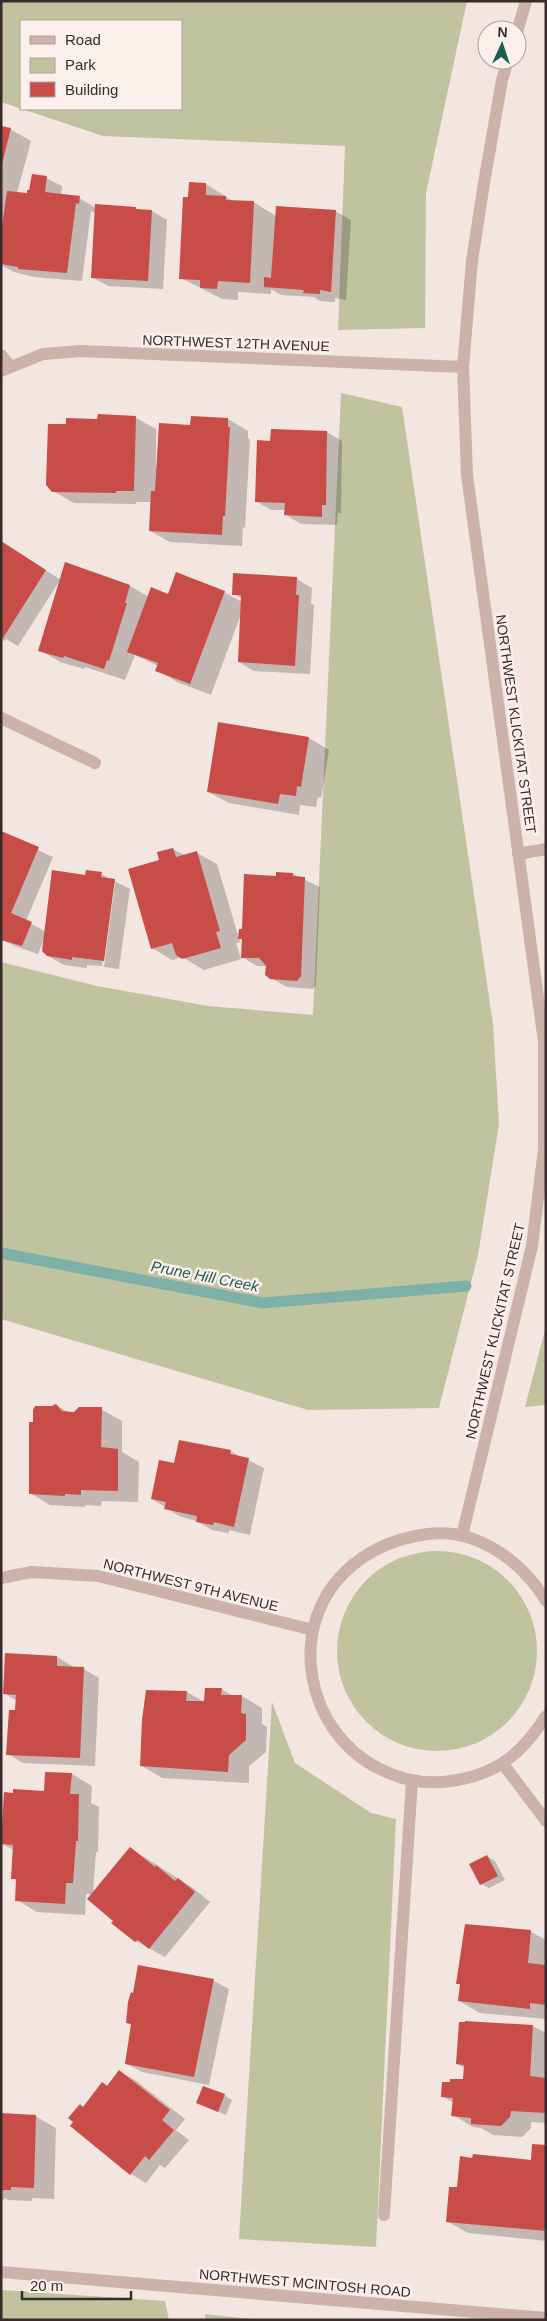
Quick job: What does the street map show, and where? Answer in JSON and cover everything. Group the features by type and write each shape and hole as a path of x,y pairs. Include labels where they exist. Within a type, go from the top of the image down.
{"street":[{"path":"520,20 526,1"},
{"name":"NORTHWEST KLICKITAT STREET","path":"462,1536 532,1246 544,1149 544,1042 467,475 463,367 472,261 505,70"},
{"name":"NORTHWEST 12TH AVENUE","path":"1,355 6,368 43,354 81,352 463,367"},
{"path":"1,718 95,763"},
{"path":"518,854 546,849"},
{"path":"546,1600 535,1583 514,1562 490,1546 462,1536 430,1534 398,1539 368,1553 343,1573 324,1600 313,1630 310,1667 318,1703 336,1735 363,1760 396,1777 433,1784 470,1779 503,1764 531,1740 546,1716"},
{"name":"NORTHWEST 9TH AVENUE","path":"1,1578 32,1572 98,1576 313,1630"},
{"path":"503,1764 546,1821"},
{"path":"384,2215 412,1780"},
{"name":"NORTHWEST MCINTOSH ROAD","path":"1,2272 546,2318"}],"green space":[{"path":"1,1 467,1 426,193 425,328 338,330 345,146 103,136 25,110 182,110 182,20 20,20 20,109 1,102"},
{"path":"341,393 402,407 493,1024 499,1124 478,1255 439,1408 308,1410 1,1319 1,962 97,986 208,1006 313,1015"},
{"path":"546,1326 546,1405 525,1407"},
{"path":"437,1551 466,1555 493,1568 508,1580 520,1595 533,1622 537,1651 533,1680 520,1707 508,1722 493,1734 466,1747 437,1751 408,1747 381,1734 366,1722 354,1707 341,1680 337,1651 341,1622 354,1595 366,1580 381,1568 408,1555"},
{"path":"272,1702 295,1763 371,1813 396,1819 376,2247 239,2239"},
{"path":"1,2290 165,2301 169,2320 1,2320"},
{"path":"205,2314 261,2320 206,2320"}],"building":[{"path":"1,126 11,128 2,164 1,163"},
{"path":"32,174 47,176 45,192 80,196 79,204 76,203 67,273 18,269 18,267 1,264 1,234 7,191 27,193"},
{"path":"189,182 206,183 206,195 226,196 226,200 254,201 250,283 218,281 217,289 200,288 200,280 179,279 183,197 188,197"},
{"path":"95,204 152,210 148,281 91,278"},
{"path":"276,206 336,210 331,292 320,290 320,294 303,293 304,290 264,287 264,277 271,278"},
{"path":"98,414 136,416 134,491 116,491 116,493 52,492 46,485 48,424 66,424 66,418 97,419"},
{"path":"191,416 228,418 228,427 230,427 225,516 223,516 222,535 149,531 151,491 155,491 159,423 190,425"},
{"path":"271,429 327,431 326,505 322,505 322,517 284,515 285,503 255,502 257,440 270,441"},
{"path":"1,541 46,570 3,638 1,637"},
{"path":"65,562 130,585 125,603 127,603 109,661 107,660 104,669 64,656 63,658 38,651"},
{"path":"176,572 225,591 190,684 155,671 158,663 127,652 151,587 168,594"},
{"path":"233,573 297,577 296,595 299,595 295,666 238,662 241,595 232,595"},
{"path":"218,722 309,737 301,787 297,786 296,796 280,794 278,804 207,792"},
{"path":"1,831 39,847 11,913 32,922 22,946 1,940"},
{"path":"173,848 176,857 197,851 220,931 216,932 221,948 182,959 176,955 172,943 151,949 128,869 159,860 157,852"},
{"path":"52,870 85,875 86,870 102,872 101,877 115,879 104,961 72,957 72,960 47,956 42,951"},
{"path":"276,872 293,873 293,876 305,877 301,976 297,981 270,979 265,975 266,966 259,958 241,958 242,939 238,939 239,929 242,929 244,874 276,876"},
{"path":"56,1404 62,1411 74,1412 79,1407 102,1407 101,1447 118,1449 118,1491 81,1490 81,1495 65,1494 65,1496 29,1494 29,1422 33,1422 35,1406 52,1406"},
{"path":"179,1440 231,1450 230,1454 249,1458 234,1527 214,1522 213,1525 196,1522 197,1516 164,1509 166,1502 151,1499 159,1460 174,1463"},
{"path":"5,1653 57,1656 57,1666 84,1667 80,1758 6,1755 9,1710 15,1710 16,1695 3,1694"},
{"path":"205,1688 222,1688 221,1695 242,1695 241,1713 246,1714 246,1740 229,1755 228,1772 140,1766 142,1720 146,1690 187,1691 186,1701 204,1701"},
{"path":"45,1772 72,1773 70,1794 79,1794 78,1841 76,1841 73,1883 66,1883 65,1904 15,1901 16,1879 11,1879 13,1845 1,1844 4,1792 13,1793 13,1789 44,1791"},
{"path":"130,1847 175,1881 178,1878 195,1892 149,1949 138,1940 135,1942 111,1923 113,1921 87,1899"},
{"path":"487,1855 498,1876 480,1885 469,1864"},
{"path":"465,1924 531,1930 528,1963 546,1965 546,2005 530,2003 530,2009 458,2001 460,1984 456,1984"},
{"path":"138,1965 214,1979 194,2077 125,2064 131,2024 126,2023 128,2002 131,1992 133,1993"},
{"path":"459,2022 533,2025 530,2076 546,2078 546,2113 511,2111 510,2117 501,2126 471,2124 471,2118 451,2116 453,2098 441,2097 442,2082 450,2082 450,2079 463,2079 464,2065 456,2064"},
{"path":"119,2070 170,2110 162,2120 174,2130 149,2160 145,2156 130,2175 70,2126 73,2122 68,2118 80,2104 83,2107 102,2082 107,2086"},
{"path":"203,2086 225,2094 218,2112 196,2103"},
{"path":"1,2113 36,2115 34,2188 11,2187 11,2190 1,2190"},
{"path":"532,2144 546,2145 546,2231 446,2222 449,2187 457,2187 460,2156 472,2158 473,2154 531,2160"}],"waterway":[{"name":"Prune Hill Creek","path":"1,1253 263,1303 466,1286"}]}
